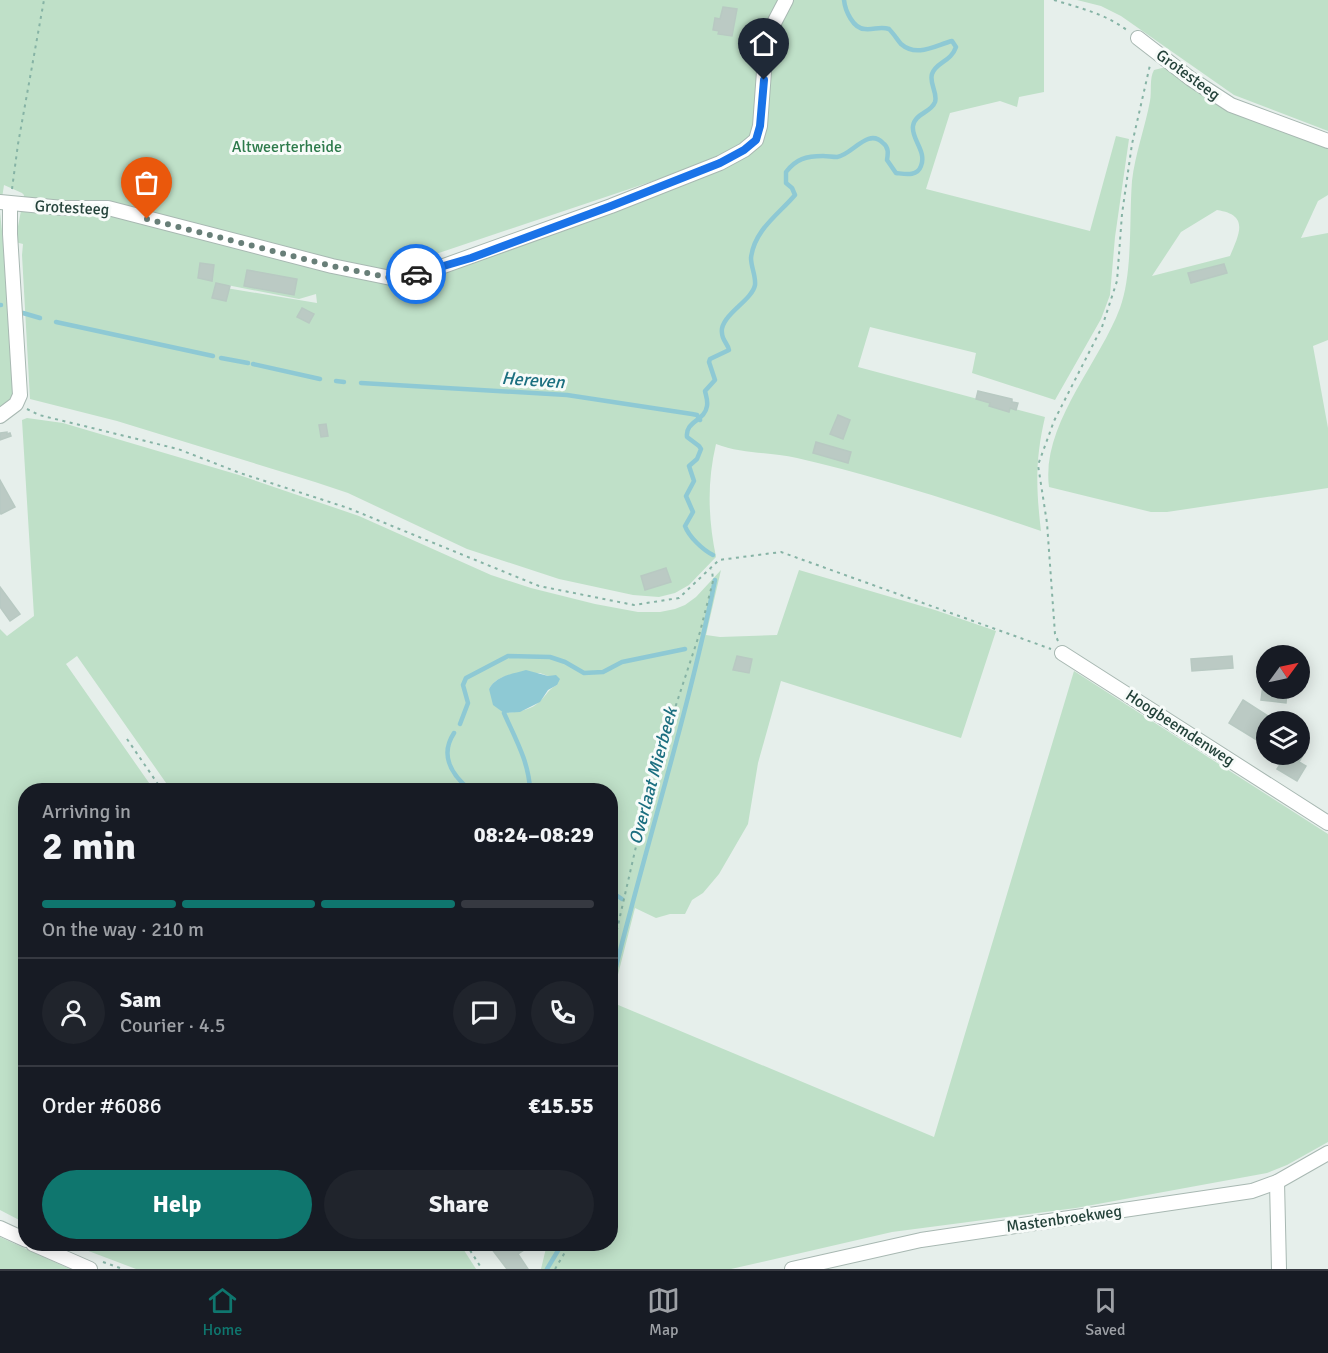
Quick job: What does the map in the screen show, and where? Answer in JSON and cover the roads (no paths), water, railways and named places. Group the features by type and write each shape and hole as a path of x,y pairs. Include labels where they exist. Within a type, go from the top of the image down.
{"street":[{"name":"Grotesteeg","path":"5,203 63,208 108,208 332,266 392,278 424,273 611,206 720,163 744,150 756,140 760,126 765,58 774,23 786,0"},
{"name":"Grotesteeg","path":"1138,38 1191,79 1231,105 1328,141"},
{"path":"0,416 16,404 20,395 10,234 5,203"},
{"name":"Hoogbeemdenweg","path":"1062,652 1328,823"},
{"name":"Mastenbroekweg","path":"792,1269 921,1240 1252,1191 1277,1182 1328,1153"},
{"path":"1277,1182 1279,1269"},
{"path":"0,1228 18,1236"},
{"path":"49,1251 90,1269"}],"water":[{"path":"526,670 548,676 556,675 560,679 557,685 548,690 540,702 520,712 504,713 493,705 489,689 500,678"}],"waterway":[{"path":"713,555 697,543 685,526 693,512 686,496 694,481 689,466 697,459 701,449 687,437 687,432 692,424 703,415 707,406 705,391 715,380 710,359 729,350 722,335 722,327 753,291 755,278 751,258 757,239 768,223 795,195 786,183 786,172 802,159 817,156 837,157 872,138 886,146 887,160 896,173 917,172 921,166 922,155 914,136 914,122 933,106 936,99 932,74 951,56 956,47 952,41 920,50 907,48 889,29 865,29 857,26 848,14 844,0"},
{"name":"Hereven","path":"23,313 40,318"},
{"name":"Hereven","path":"56,322 213,356"},
{"name":"Hereven","path":"221,358 248,363"},
{"name":"Hereven","path":"253,364 320,379"},
{"name":"Hereven","path":"336,381 344,382"},
{"name":"Hereven","path":"361,383 567,395 692,414 697,415 700,420"},
{"name":"Overlaat Mierbeek","path":"618,960 678,735 715,580"},
{"path":"460,724 468,703 463,685 466,678 508,656 550,657 565,662 584,673 603,672 622,662 685,649"},
{"path":"504,713 524,760 529,783"},
{"path":"454,733 450,741 448,757 453,771 463,783"},
{"path":"618,896 622,899"},
{"path":"547,1269 558,1251"}],"park label":[{"name":"Altweerterheide","path":"287,147"}]}
